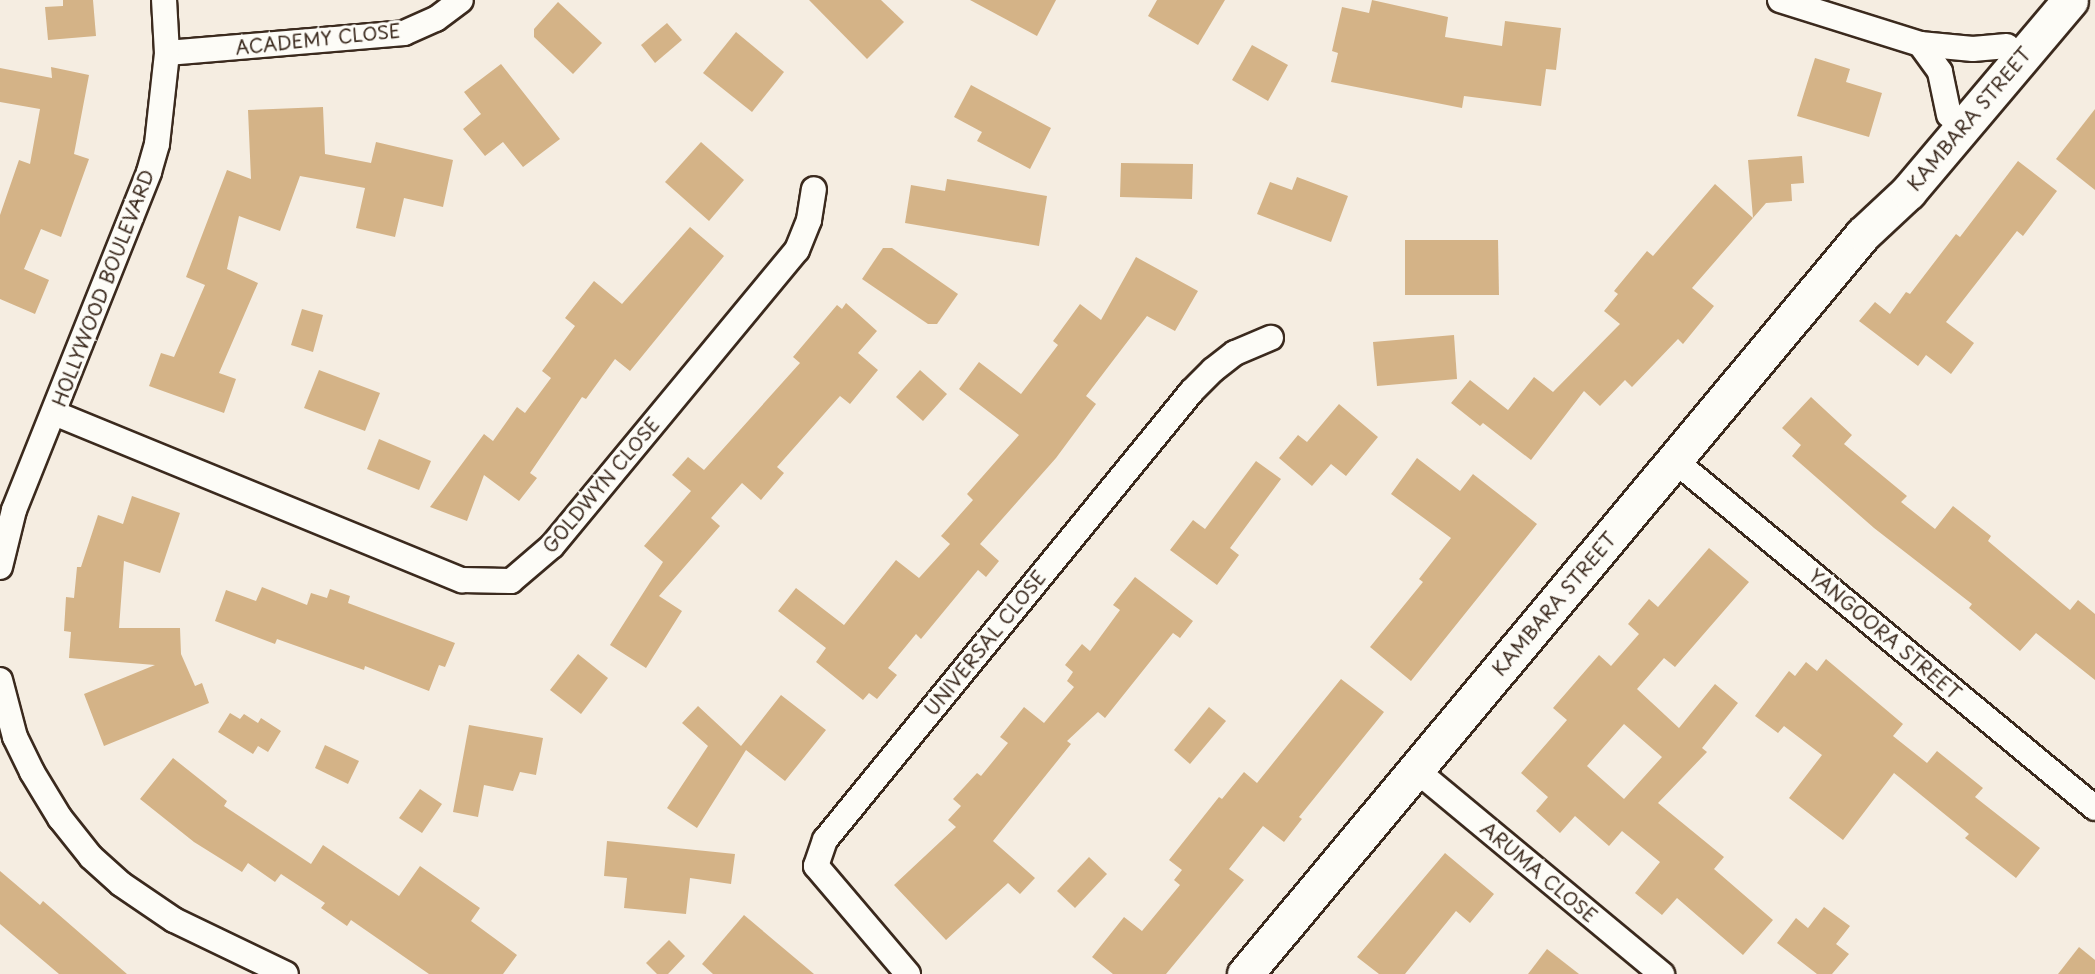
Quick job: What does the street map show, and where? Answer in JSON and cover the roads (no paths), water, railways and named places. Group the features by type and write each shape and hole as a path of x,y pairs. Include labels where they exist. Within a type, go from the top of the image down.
{"street":[{"name":"HOLLYWOOD BOULEVARD","path":"0,567 14,510 149,172 158,134 167,53 164,0"},
{"name":"ACADEMY CLOSE","path":"167,53 404,33 436,19 461,0"},
{"path":"1780,0 1920,44 1973,49 2007,46"},
{"name":"KAMBARA STREET","path":"1863,234 1895,180 2045,0"},
{"name":"KAMBARA STREET","path":"1245,974 1863,234 1908,192 2070,0"},
{"path":"1920,44 1940,72 1949,115"},
{"name":"GOLDWYN CLOSE","path":"54,413 462,580 511,581 552,546 797,250 809,220 814,189"},
{"name":"UNIVERSAL CLOSE","path":"908,974 816,866 825,840 1192,391 1235,353 1271,338"},
{"name":"YANGOORA STREET","path":"1674,460 2095,808"},
{"path":"0,680 15,737 32,772 60,818 91,857 121,884 174,920 286,974"},
{"name":"ARUMA CLOSE","path":"1416,770 1662,974"}]}
